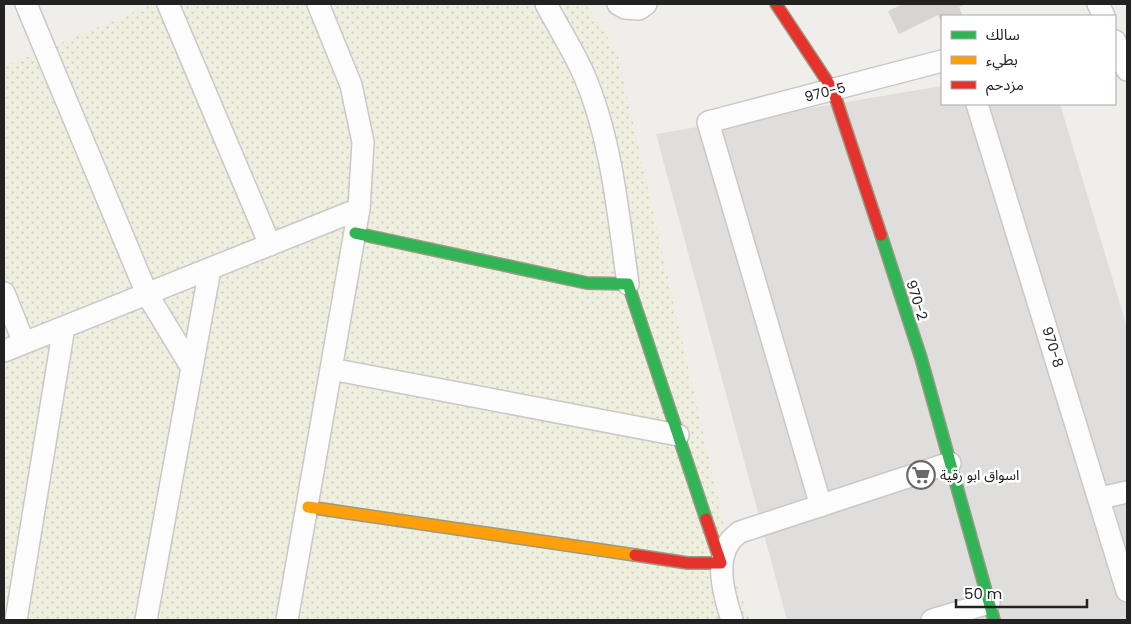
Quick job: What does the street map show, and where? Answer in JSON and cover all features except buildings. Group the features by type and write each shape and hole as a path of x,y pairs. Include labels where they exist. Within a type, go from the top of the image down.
{"street":[{"path":"26,4 147,294 192,368"},
{"path":"168,4 270,244"},
{"path":"287,620 359,209 363,142 351,85 318,4"},
{"path":"546,4 584,74 601,125 612,176 628,284 720,563 732,620"},
{"path":"618,4 625,8 639,9 646,4"},
{"name":"970-2","path":"776,4 833,90 921,358 992,612"},
{"path":"1116,43 1127,70"},
{"name":"970-5","path":"821,506 708,122 941,61"},
{"name":"970-8","path":"977,105 1100,498 1127,591"},
{"path":"4,351 359,209"},
{"path":"355,232 587,283 628,284"},
{"path":"146,620 210,269"},
{"path":"4,293 24,343"},
{"path":"16,620 64,327"},
{"path":"331,369 678,436"},
{"path":"720,563 724,547 740,532 950,463"},
{"path":"1100,498 1127,492"},
{"path":"308,507 688,563 720,563"},
{"path":"932,620 992,612"}],"shaded area":[{"path":"941,86 941,105 1060,105 1127,327 1127,620 787,620 656,134"}],"green space":[{"path":"153,4 586,4 617,52 738,587 750,620 4,620 4,67"}],"traffic: fast":[{"path":"355,233 587,283 628,284 706,519"},
{"path":"881,235 921,358 994,620"}],"traffic: slow":[{"path":"308,507 635,555"}],"traffic: jam":[{"path":"776,4 833,90 881,235"},
{"path":"635,555 688,563 721,563 706,519"}],"place":[{"name":"اسواق ابو رقية","path":"921,475"}]}
